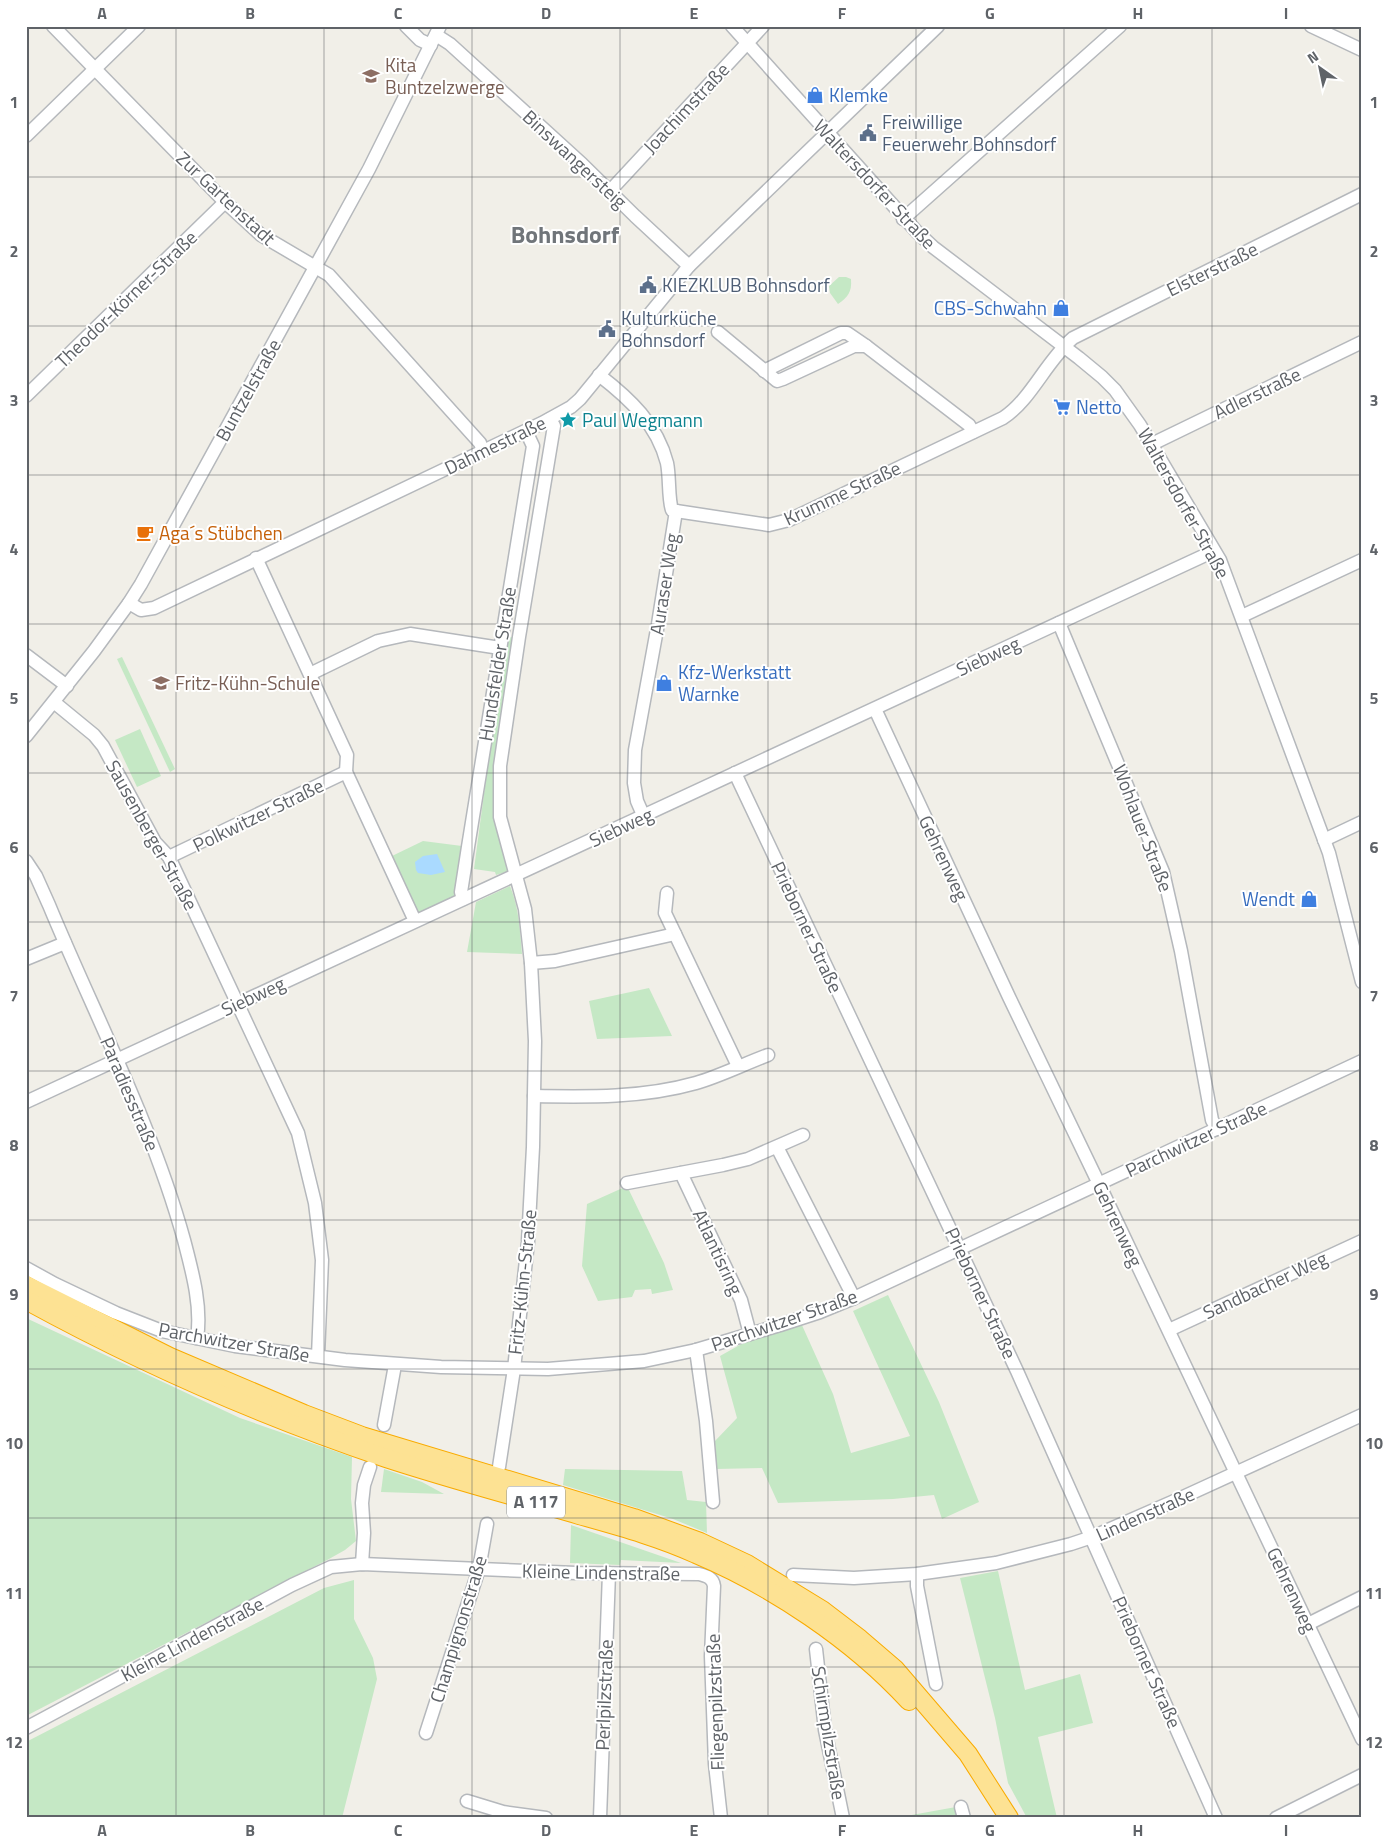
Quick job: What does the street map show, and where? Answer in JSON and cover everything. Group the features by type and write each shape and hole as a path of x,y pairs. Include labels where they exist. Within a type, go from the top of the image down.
{"highway":[{"name":"A 117","path":"26,1285 170,1358 304,1414 362,1436 634,1518 700,1542 747,1564 822,1610 895,1669 968,1754 1009,1818"},
{"name":"A 117","path":"26,1300 134,1356 311,1431 421,1469 630,1530 695,1553 737,1573 771,1592 836,1636 865,1659 901,1693 933,1728 958,1760 995,1818"}],"street":[{"name":"Zur Gartenstadt","path":"53,26 225,202 261,235 329,275 480,443 484,451"},
{"path":"28,131 139,26"},
{"name":"Binswangersteig","path":"406,26 420,40 436,36 450,44 689,266"},
{"name":"Waltersdorfer Straße","path":"732,26 903,219 933,247 1102,377 1133,413 1220,560 1324,840 1362,982"},
{"name":"Joachimstraße","path":"610,191 763,26"},
{"name":"Dahmestraße","path":"130,603 141,610 154,608 526,431 571,407 600,375 689,266 938,26"},
{"path":"903,219 1120,26"},
{"path":"1311,26 1362,50"},
{"name":"Buntzelstraße","path":"26,736 68,686 130,603 369,169 436,36"},
{"name":"Elsterstraße","path":"1064,346 1073,338 1362,194"},
{"name":"Theodor-Körner-Straße","path":"26,396 225,202"},
{"path":"718,332 777,381 840,351 854,346 866,346 969,425 973,432"},
{"name":"Adlerstraße","path":"1152,444 1362,342"},
{"name":"Krumme Straße","path":"676,511 769,525 781,523 1009,414 1064,346"},
{"name":"Auraser Weg","path":"600,375 630,401 655,432 667,463 670,504 672,510 676,511 635,750 634,789 644,817"},
{"name":"Hundsfelder Straße","path":"516,874 500,816 500,766 554,426 550,418"},
{"name":"Hundsfelder Straße","path":"463,899 461,892 533,446 526,431"},
{"name":"Siebweg","path":"26,1102 1214,551"},
{"path":"256,558 347,755 346,772 414,921"},
{"path":"1242,616 1359,562 1362,575"},
{"name":"Wohlauer Straße","path":"1059,623 1163,872 1181,951 1212,1120 1217,1129"},
{"path":"310,674 378,641 410,634 500,648"},
{"path":"26,656 68,686"},
{"name":"Sausenberger Straße","path":"55,702 94,735 103,746 155,842 169,857 298,1132 315,1203 322,1260 318,1356"},
{"name":"Gehrenweg","path":"875,709 1009,997 1100,1184 1362,1739"},
{"name":"Polkwitzer Straße","path":"169,857 346,772"},
{"name":"Prieborner Straße","path":"735,773 1018,1371 1216,1818"},
{"path":"1324,840 1362,822"},
{"name":"Paradiesstraße","path":"26,861 36,876 155,1152 178,1219 194,1284 199,1324 197,1338"},
{"name":"Fritz-Kühn-Straße","path":"499,1467 514,1370 528,1242 534,1096 531,963 525,909 516,874"},
{"path":"667,893 665,913 738,1066"},
{"path":"531,963 555,961 675,934"},
{"path":"26,959 65,943"},
{"path":"534,1096 629,1096 695,1083 768,1055"},
{"name":"Parchwitzer Straße","path":"26,1268 55,1284 142,1324 162,1331 235,1346 395,1365 514,1370 644,1362 696,1350 750,1334 820,1312 854,1298 1362,1061"},
{"path":"627,1183 723,1166 748,1159 803,1135"},
{"path":"777,1147 854,1298"},
{"name":"Atlantisring","path":"681,1173 741,1300 750,1334"},
{"name":"Sandbacher Weg","path":"1169,1330 1362,1241"},
{"name":"Parchwitzer Straße","path":"696,1350 705,1412 713,1502"},
{"path":"384,1425 395,1365"},
{"name":"Lindenstraße","path":"793,1575 854,1578 917,1574 996,1563 1092,1538 1362,1415"},
{"path":"362,1564 364,1534 362,1503 364,1485 370,1467"},
{"name":"Champignonstraße","path":"426,1732 479,1569 487,1524"},
{"name":"Kleine Lindenstraße","path":"26,1728 292,1585 331,1567 362,1564 609,1573 699,1574 710,1578 714,1586"},
{"name":"Perlpilzstraße","path":"600,1818 609,1573"},
{"path":"917,1574 917,1586 936,1684"},
{"name":"Fliegenpilzstraße","path":"714,1586 711,1656 715,1764 721,1818"},
{"path":"1308,1624 1362,1597"},
{"name":"Schirmpilzstraße","path":"816,1649 825,1730 843,1818"},
{"path":"1276,1818 1362,1775"},
{"path":"467,1801 503,1812 546,1818"}],"green space":[{"path":"839,277 851,279 851,287 849,294 838,304 830,293 829,286"},
{"path":"505,636 517,638 494,770 509,871 496,875 495,872 474,869"},
{"path":"122,657 175,769 170,772 117,659"},
{"path":"140,729 161,776 137,787 115,740"},
{"path":"423,841 462,846 454,897 418,914 392,856"},
{"path":"510,886 520,928 522,954 467,952 476,902"},
{"path":"649,988 672,1036 597,1039 589,1001"},
{"path":"627,1186 664,1263 673,1290 652,1294 651,1289 635,1290 632,1297 598,1301 582,1266 587,1204"},
{"path":"888,1295 939,1402 979,1502 942,1519 934,1495 893,1499 778,1503 762,1468 716,1469 715,1441 737,1418 720,1356 754,1337 801,1323 833,1394 851,1453 910,1436 853,1311"},
{"path":"26,1318 240,1418 352,1457 351,1499 356,1541 329,1559 26,1716"},
{"path":"384,1469 422,1482 444,1494 381,1492"},
{"path":"565,1469 682,1471 687,1500 706,1502 707,1533 673,1519 563,1485"},
{"path":"571,1525 681,1563 621,1560 620,1565 570,1563"},
{"path":"998,1571 1025,1690 1080,1674 1093,1723 1038,1737 1057,1818 1027,1818 1008,1783 995,1718 960,1578"},
{"path":"354,1580 354,1619 373,1658 377,1679 342,1818 26,1818 26,1742 324,1588"},
{"path":"956,1807 958,1818 906,1818 906,1816"}],"water":[{"path":"437,854 445,872 431,875 418,873 415,862 423,856"}],"place":[{"name":"Kita Buntzelzwerge","path":"371,76"},
{"name":"Klemke","path":"815,95"},
{"name":"Freiwillige Feuerwehr Bohnsdorf","path":"868,133"},
{"name":"KIEZKLUB Bohnsdorf","path":"648,285"},
{"name":"CBS-Schwahn","path":"1061,308"},
{"name":"Kulturküche Bohnsdorf","path":"607,329"},
{"name":"Netto","path":"1062,407"},
{"name":"Paul Wegmann","path":"568,420"},
{"name":"Aga´s Stübchen","path":"145,533"},
{"name":"Fritz-Kühn-Schule","path":"161,683"},
{"name":"Kfz-Werkstatt Warnke","path":"664,683"},
{"name":"Wendt","path":"1309,899"}],"district":[{"name":"Bohnsdorf","path":"565,235"}]}
